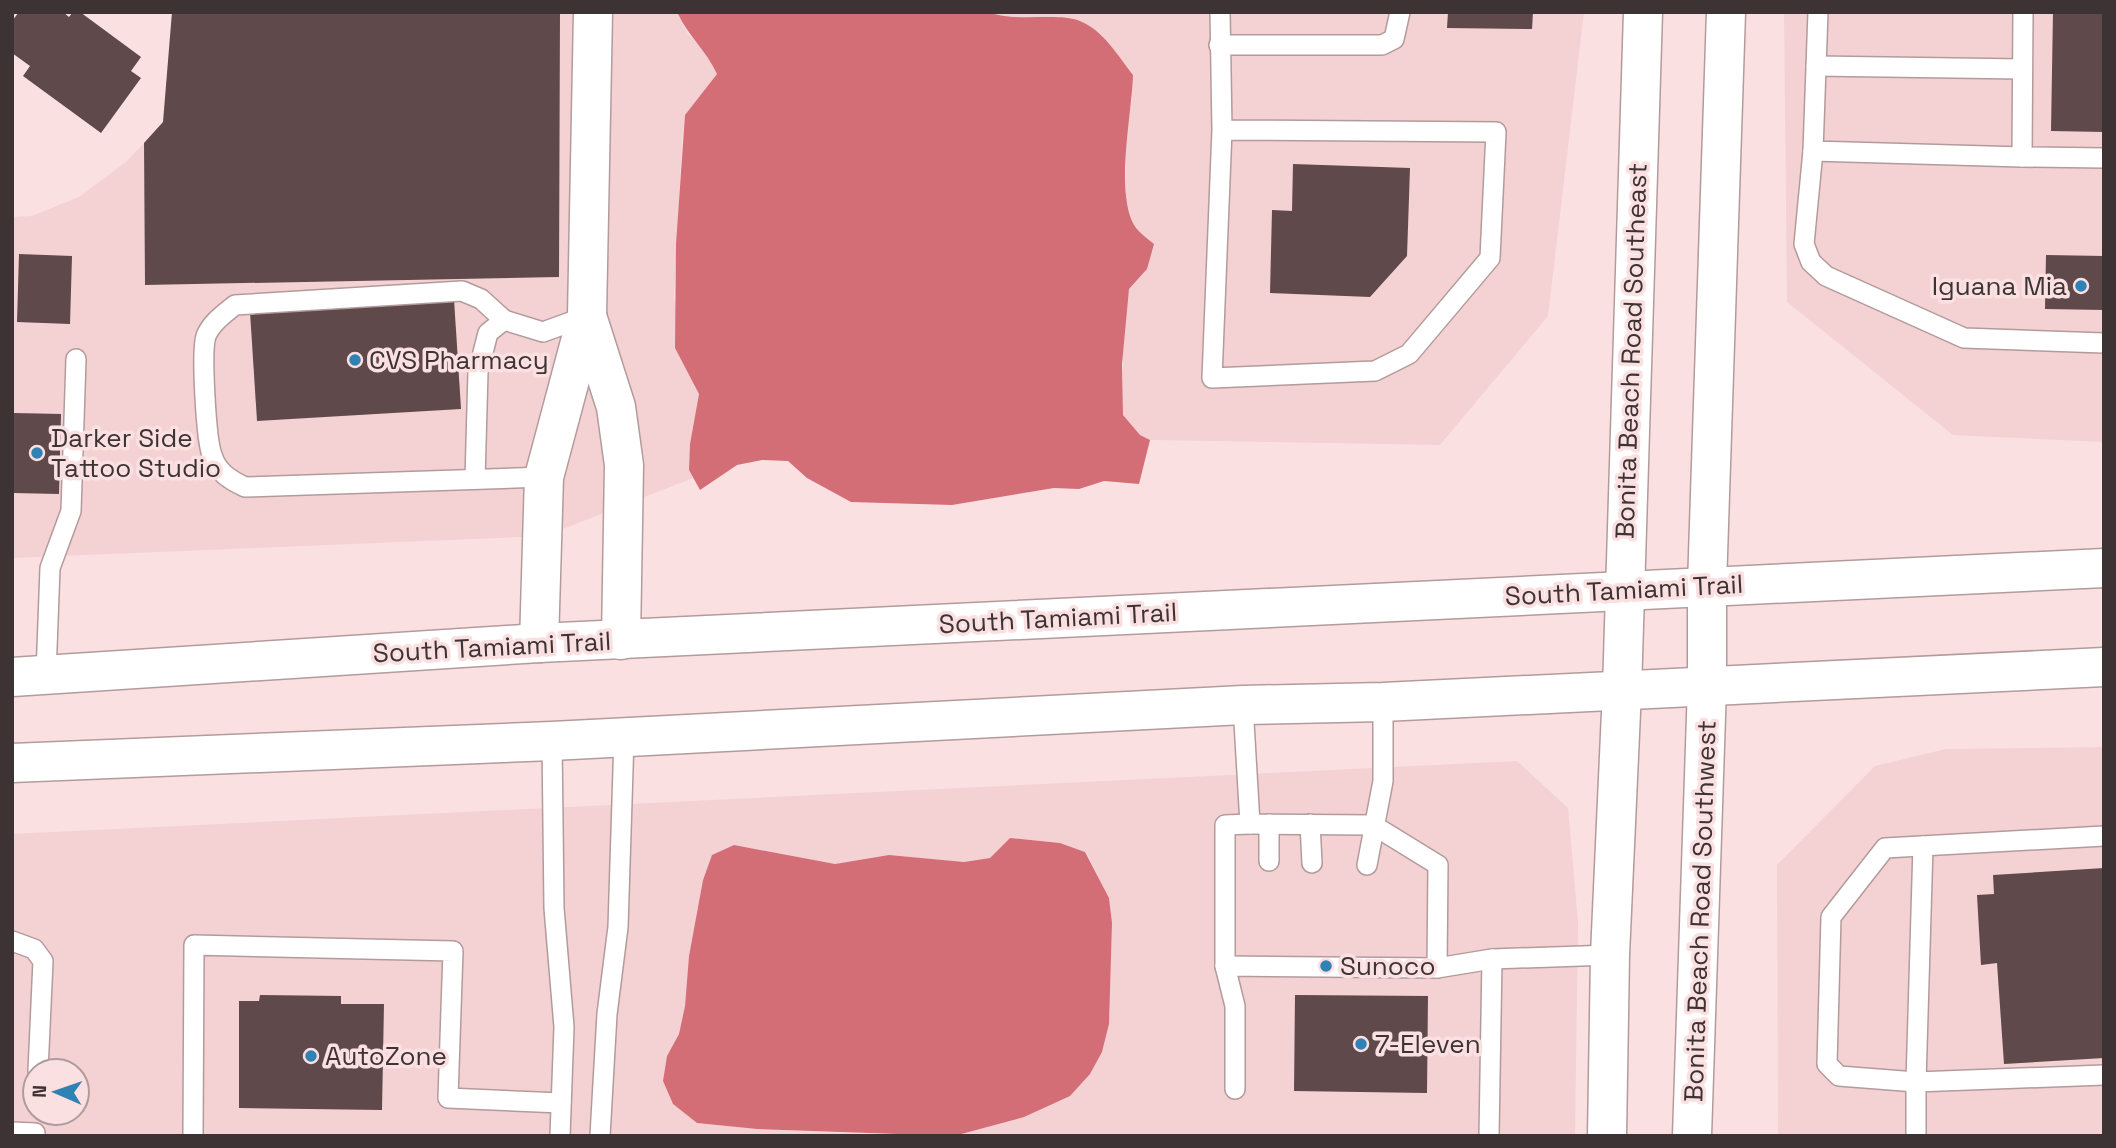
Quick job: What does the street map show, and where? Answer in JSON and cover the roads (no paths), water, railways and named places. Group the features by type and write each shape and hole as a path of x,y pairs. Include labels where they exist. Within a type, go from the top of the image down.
{"main road":[{"path":"539,643 544,477 587,316 593,12"},
{"name":"Bonita Beach Road Southeast","path":"1622,690 1643,12"},
{"path":"1707,685 1707,586 1726,12"},
{"path":"587,316 616,407 624,464 621,640"},
{"name":"South Tamiami Trail","path":"29,676 539,643 2104,568"},
{"path":"12,763 624,738 1243,705 1383,702 2104,667"},
{"name":"Bonita Beach Road Southwest","path":"1692,1136 1707,685"},
{"path":"1606,1136 1610,955 1622,690"}],"lane":[{"path":"1220,12 1222,131 1212,378 1375,371 1409,354 1490,258 1496,132 1222,131"},
{"path":"1219,45 1382,45 1394,39 1399,12"},
{"path":"1818,12 1813,151 1804,244 1811,262 1826,275 1964,338 2104,343"},
{"path":"2022,158 2023,12"},
{"path":"1816,66 2022,69"},
{"path":"1813,151 2104,158"},
{"path":"544,477 245,487 226,478 212,455 204,369 206,337 215,321 234,304 462,291 481,299 503,320 544,332 587,316"},
{"path":"475,479 478,372 488,333 503,320"},
{"path":"29,676 50,568 71,511 76,359"},
{"path":"1367,865 1383,781 1383,702"},
{"path":"1243,705 1260,824 1269,861"},
{"path":"600,1136 607,1014 618,927 624,738"},
{"path":"552,741 554,908 564,1027 560,1136"},
{"path":"1310,824 1311,863"},
{"path":"1235,1089 1235,1006 1224,966 1225,825 1373,825 1438,865 1437,968"},
{"path":"2104,836 1885,848 1831,917 1826,1065 1839,1076 1916,1082 2104,1075"},
{"path":"1916,1136 1923,846"},
{"path":"12,941 34,949 43,961 39,1057"},
{"path":"193,1136 194,945 453,951 448,1098 561,1103"},
{"path":"1224,966 1268,958 1366,958 1437,968 1492,959 1610,955"},
{"path":"1489,1136 1492,959"},
{"path":"12,1132 35,1134"}],"place":[{"name":"Iguana Mia","path":"2081,286"},
{"name":"CVS Pharmacy","path":"355,360"},
{"name":"Darker Side Tattoo Studio","path":"37,453"},
{"name":"Sunoco","path":"1326,966"},
{"name":"7-Eleven","path":"1361,1044"},
{"name":"AutoZone","path":"311,1056"}]}
